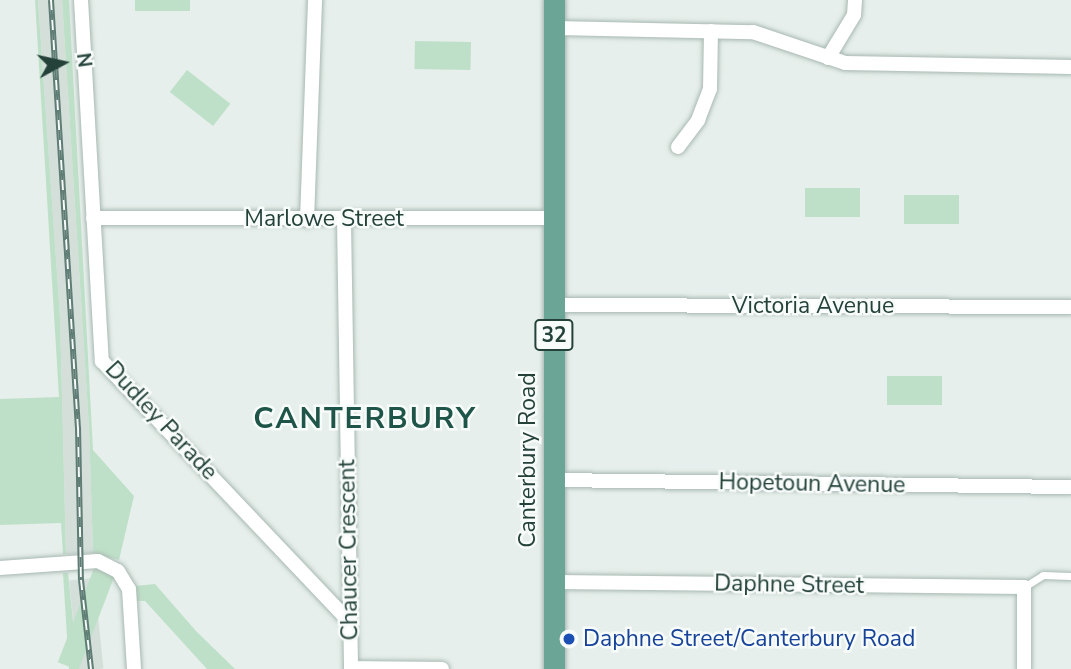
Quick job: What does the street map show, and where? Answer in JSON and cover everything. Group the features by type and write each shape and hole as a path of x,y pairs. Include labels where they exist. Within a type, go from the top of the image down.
{"main road":[{"name":"Canterbury Road","path":"554,0 554,669"}],"street":[{"name":"Dudley Parade","path":"81,0 102,361 350,622"},
{"path":"307,220 315,0"},
{"path":"828,58 854,15 855,0"},
{"path":"555,29 753,32 845,63 1071,67"},
{"path":"678,147 698,120 710,89 711,31"},
{"name":"Marlowe Street","path":"93,218 555,218"},
{"name":"Chaucer Crescent","path":"344,220 351,668"},
{"name":"Victoria Avenue","path":"555,305 1071,307"},
{"name":"Hopetoun Avenue","path":"554,480 1071,487"},
{"path":"0,568 98,561 118,571 129,589 134,669"},
{"name":"Daphne Street","path":"554,583 1024,587"},
{"path":"1024,587 1024,669"},
{"path":"351,668 442,669"}],"lane":[{"path":"1024,587 1043,575 1071,576"}],"shaded area":[{"path":"38,0 62,0 89,427 93,553 66,554 60,316"},
{"path":"94,578 104,669 78,669 69,581"}],"green space":[{"path":"35,0 38,0 60,316 66,554 63,554 61,523 0,525 0,399 59,397"},
{"path":"62,0 69,0 93,450 134,496 119,560 93,553 89,427"},
{"path":"135,0 190,0 190,11 135,11"},
{"path":"415,41 471,42 471,70 415,69"},
{"path":"187,70 230,104 213,126 170,92"},
{"path":"805,188 860,188 860,217 805,217"},
{"path":"904,195 959,195 959,224 904,224"},
{"path":"887,376 942,376 942,405 887,405"},
{"path":"94,568 115,576 79,669 58,662"},
{"path":"63,573 68,573 78,669 69,669"},
{"path":"155,584 196,631 235,669 207,669 145,601 137,601 135,586"}],"railway":[{"path":"51,0 78,427 81,580 91,669"}],"place":[{"name":"Daphne Street/Canterbury Road","path":"569,639"}],"district":[{"name":"CANTERBURY","path":"365,419"}]}
